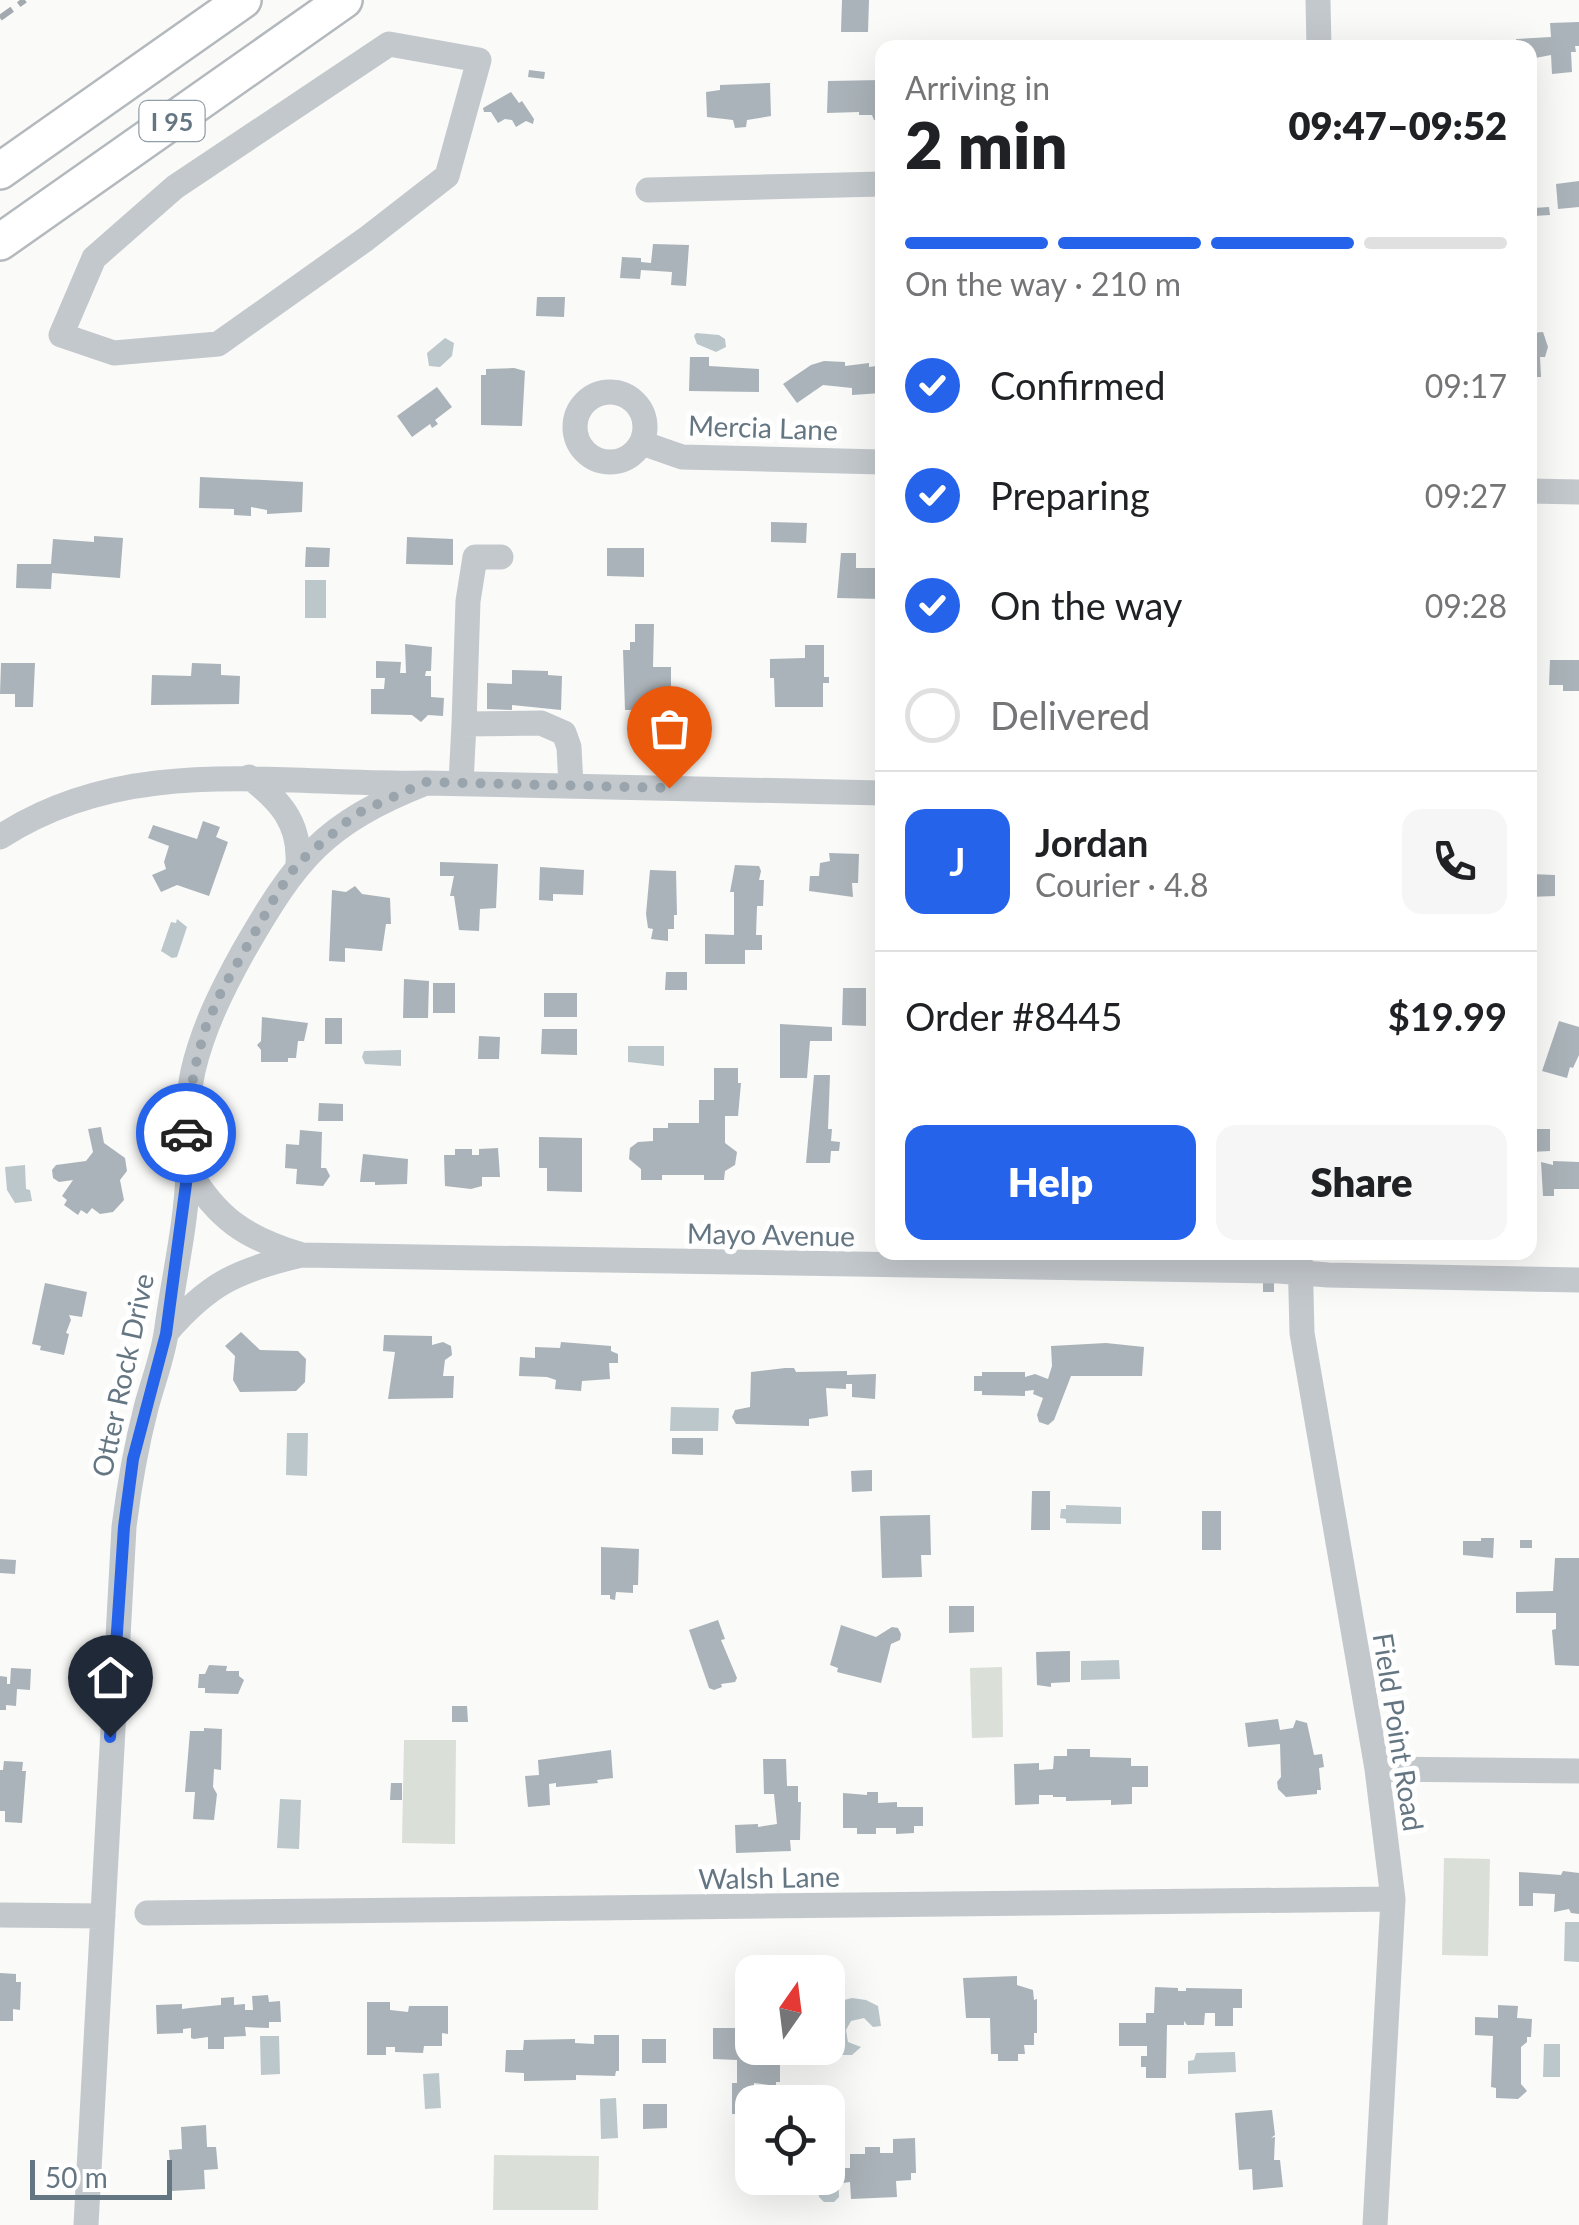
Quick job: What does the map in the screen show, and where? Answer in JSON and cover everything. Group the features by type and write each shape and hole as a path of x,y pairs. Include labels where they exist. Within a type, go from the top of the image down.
{"highway":[{"name":"I 95","path":"0,170 243,0"},
{"name":"I 95","path":"0,242 344,0"}],"street":[{"path":"1318,0 1318,40"},
{"path":"389,44 479,60 447,176 218,344 114,353 61,335 94,258 175,186 389,44"},
{"path":"648,190 875,184"},
{"name":"Mercia Lane","path":"642,443 682,456 875,462"},
{"path":"1537,491 1579,492"},
{"path":"462,784 468,602 475,557 502,556"},
{"path":"464,724 541,722 553,726 564,734 569,747 571,786"},
{"path":"0,837 53,809 113,791 197,777 875,794"},
{"path":"249,777 273,795 292,822 299,848 298,863"},
{"name":"Otter Rock Drive","path":"86,2225 124,1527 133,1459 166,1334 188,1169 187,1117 194,1071 205,1029 230,976 298,863 356,814 426,782"},
{"name":"Mayo Avenue","path":"188,1169 214,1210 233,1225 278,1248 302,1254 875,1259"},
{"name":"Mayo Avenue","path":"166,1334 186,1310 224,1281 247,1268 302,1254"},
{"name":"Mayo Avenue","path":"967,1260 1300,1263 1579,1280"},
{"name":"Field Point Road","path":"1300,1263 1302,1333 1377,1770 1393,1899 1375,2225"},
{"path":"1377,1770 1579,1770"},
{"name":"Walsh Lane","path":"147,1913 1393,1899"},
{"path":"0,1916 102,1916"}],"shaded area":[{"path":"696,333 719,335 725,339 726,347 716,352 697,344"},
{"path":"445,338 454,343 452,356 440,367 429,366 427,353"},
{"path":"305,580 326,580 326,618 305,618"},
{"path":"177,919 187,927 177,957 172,958 161,951 171,922 176,923"},
{"path":"628,1046 664,1046 664,1066 628,1062"},
{"path":"401,1050 401,1066 365,1064 362,1057 364,1051"},
{"path":"25,1165 26,1189 30,1190 32,1201 15,1203 7,1190 5,1167"},
{"path":"671,1407 719,1408 718,1431 670,1431"},
{"path":"287,1433 308,1433 307,1476 286,1475"},
{"path":"1066,1505 1121,1507 1121,1524 1066,1523 1066,1519 1060,1518"},
{"path":"1119,1660 1120,1679 1081,1680 1081,1661"},
{"path":"1002,1667 1003,1737 972,1738 970,1668"},
{"path":"404,1740 456,1740 455,1844 402,1843"},
{"path":"280,1799 301,1800 299,1849 277,1848"},
{"path":"1444,1858 1490,1859 1488,1956 1442,1955"},
{"path":"1565,1922 1579,1922 1579,1962 1564,1961"},
{"path":"845,2000 866,2000 878,2006 881,2026 873,2027 864,2018 851,2021 846,2030 848,2042 861,2047 852,2055 845,2055"},
{"path":"260,2036 279,2036 280,2074 261,2075"},
{"path":"1544,2044 1560,2044 1560,2077 1543,2077"},
{"path":"1235,2052 1236,2072 1188,2074 1188,2061 1194,2060 1196,2053"},
{"path":"439,2073 441,2108 425,2109 423,2074"},
{"path":"616,2098 618,2138 601,2139 600,2099"},
{"path":"494,2155 599,2156 598,2210 493,2210"},
{"path":"839,2195 834,2202 824,2202 819,2197"}],"building":[{"path":"842,0 869,0 868,32 841,32"},
{"path":"1579,22 1579,46 1571,52 1572,72 1552,74 1551,55 1537,58 1537,40 1516,40 1551,37 1550,23"},
{"path":"529,70 545,72 544,79 528,77"},
{"path":"875,80 875,120 872,115 859,112 827,113 828,81"},
{"path":"770,83 771,116 747,120 746,127 735,128 733,120 707,117 706,92 720,90 720,85"},
{"path":"511,92 519,103 522,101 534,119 533,124 526,121 516,127 512,120 505,119 498,123 491,112 484,112 483,108"},
{"path":"1579,181 1579,207 1558,209 1556,184"},
{"path":"1549,207 1550,215 1537,216 1537,208"},
{"path":"653,244 689,245 686,286 671,285 672,272 641,270 640,279 620,278 622,257 651,263"},
{"path":"537,297 565,297 564,317 536,316"},
{"path":"1537,332 1543,332 1548,347 1545,357 1540,357 1541,377 1537,377"},
{"path":"690,357 709,357 709,366 759,369 759,392 689,391"},
{"path":"824,361 845,362 845,366 869,363 869,367 875,366 875,393 852,395 852,388 823,385 797,403 783,384"},
{"path":"486,369 525,371 522,426 481,425 481,375 486,375"},
{"path":"437,387 452,407 435,420 438,424 432,428 430,424 412,437 397,416"},
{"path":"200,477 303,482 302,512 267,514 267,510 251,507 251,516 234,515 234,509 199,508"},
{"path":"771,522 807,523 806,543 771,542"},
{"path":"94,536 123,538 120,578 52,573 51,589 16,588 17,564 51,564 53,539 94,542"},
{"path":"407,537 453,539 453,565 406,564"},
{"path":"306,547 330,548 329,567 305,567"},
{"path":"607,548 644,548 644,577 607,576"},
{"path":"841,553 856,553 856,568 875,568 875,599 837,598"},
{"path":"635,624 654,624 653,667 671,667 671,693 680,693 680,710 625,710 623,650 630,650 630,642 635,642"},
{"path":"405,644 432,647 431,671 426,671 425,676 431,676 431,697 444,698 443,716 428,715 421,722 412,715 371,714 371,689 384,689 385,678 376,678 376,661 401,662 400,673 406,673"},
{"path":"805,645 824,645 824,677 829,677 829,683 823,683 823,707 775,707 770,659 805,658"},
{"path":"1550,660 1579,660 1579,691 1563,691 1563,685 1549,685"},
{"path":"1,663 35,663 33,707 15,707 15,694 0,694"},
{"path":"192,663 221,664 221,675 240,676 239,704 151,705 152,675 191,676"},
{"path":"512,670 548,671 548,675 562,676 561,710 512,705 512,710 487,709 487,683 512,684"},
{"path":"203,821 220,827 216,837 228,842 209,896 177,885 161,892 152,875 166,869 169,846 148,838 153,825 197,839"},
{"path":"829,853 859,854 858,883 852,883 853,897 809,891 810,876 819,876 820,863 830,861"},
{"path":"440,862 498,864 496,908 480,909 479,931 459,930 454,896 450,896 454,876 440,876"},
{"path":"735,865 759,866 759,880 764,880 763,906 757,906 756,935 762,935 762,950 745,950 745,964 705,964 705,934 734,935 734,892 730,892"},
{"path":"540,867 584,870 583,895 553,894 553,901 539,900"},
{"path":"650,870 676,871 677,915 674,929 668,929 668,941 651,939 653,929 648,928"},
{"path":"1537,874 1555,875 1555,896 1537,897"},
{"path":"355,886 362,894 390,898 391,924 386,924 382,951 345,948 345,962 329,961 332,890 346,892"},
{"path":"666,972 687,972 687,990 665,990"},
{"path":"404,979 429,981 428,1018 403,1018"},
{"path":"433,983 455,983 455,1013 433,1013"},
{"path":"843,988 866,988 866,1026 842,1025"},
{"path":"544,993 577,993 577,1017 544,1017"},
{"path":"262,1017 308,1023 304,1041 298,1041 296,1058 288,1058 288,1062 261,1062 257,1045 261,1041"},
{"path":"325,1018 342,1018 342,1044 325,1044"},
{"path":"1559,1021 1579,1027 1579,1055 1567,1078 1542,1071"},
{"path":"780,1024 832,1027 832,1041 810,1041 807,1078 780,1078"},
{"path":"542,1029 577,1029 577,1055 541,1054"},
{"path":"479,1036 500,1037 499,1059 478,1059"},
{"path":"714,1068 738,1068 738,1116 725,1116 725,1143 737,1152 735,1165 725,1171 724,1180 704,1180 704,1175 662,1175 662,1180 641,1180 641,1169 629,1159 630,1148 638,1142 653,1141 653,1128 668,1128 668,1123 699,1123 699,1100 714,1100"},
{"path":"814,1075 830,1075 828,1129 832,1129 831,1141 840,1142 839,1151 831,1151 830,1163 806,1163"},
{"path":"319,1103 343,1104 343,1121 318,1121"},
{"path":"101,1127 104,1143 125,1158 127,1171 120,1180 124,1200 113,1212 100,1214 92,1208 87,1214 81,1210 78,1215 64,1205 67,1200 62,1196 73,1180 59,1182 53,1178 52,1170 56,1165 86,1161 93,1152 88,1129"},
{"path":"1537,1129 1550,1129 1550,1151 1537,1152"},
{"path":"300,1130 322,1132 321,1168 326,1168 330,1176 323,1186 296,1184 297,1169 285,1168 286,1144 299,1145"},
{"path":"539,1137 582,1138 582,1192 547,1191 547,1168 539,1168"},
{"path":"498,1148 500,1177 482,1177 482,1186 471,1189 445,1186 444,1155 455,1155 455,1149 472,1149 472,1155 479,1155 479,1149"},
{"path":"363,1154 408,1159 407,1184 360,1182"},
{"path":"1553,1161 1579,1162 1579,1189 1554,1189 1554,1196 1543,1196 1541,1162 1553,1165"},
{"path":"45,1283 87,1292 82,1317 69,1315 64,1355 40,1350 41,1346 32,1344"},
{"path":"1263,1283 1274,1283 1274,1292 1263,1292"},
{"path":"241,1332 260,1350 298,1351 306,1359 305,1382 296,1391 240,1392 233,1380 235,1356 225,1346"},
{"path":"384,1335 432,1336 432,1345 443,1342 451,1346 452,1355 445,1360 443,1376 454,1376 453,1398 388,1399 395,1352 383,1351"},
{"path":"561,1342 611,1346 611,1351 618,1354 618,1363 609,1363 610,1379 582,1381 581,1391 555,1389 556,1380 547,1377 519,1376 520,1357 535,1358 535,1347 560,1348"},
{"path":"1106,1343 1144,1347 1142,1376 1071,1376 1054,1420 1048,1425 1039,1422 1037,1415 1043,1398 1033,1394 1034,1390 1025,1391 1025,1396 982,1395 982,1391 974,1391 974,1376 982,1376 982,1372 1025,1372 1025,1377 1035,1374 1048,1379 1051,1346"},
{"path":"794,1368 796,1372 876,1374 875,1399 852,1397 852,1384 846,1384 846,1389 826,1388 828,1416 809,1419 809,1426 736,1424 732,1417 735,1410 750,1407 751,1372"},
{"path":"672,1438 703,1438 703,1455 672,1454"},
{"path":"872,1470 872,1491 852,1492 851,1471"},
{"path":"1032,1491 1050,1491 1050,1530 1031,1530"},
{"path":"1202,1511 1221,1511 1221,1550 1202,1550"},
{"path":"930,1515 931,1555 921,1555 922,1577 882,1578 880,1516"},
{"path":"1494,1538 1493,1558 1463,1555 1463,1541"},
{"path":"1520,1540 1532,1540 1532,1548 1520,1548"},
{"path":"601,1547 639,1549 638,1585 633,1585 633,1593 616,1592 615,1600 610,1595 601,1595"},
{"path":"1555,1558 1579,1558 1579,1666 1555,1665 1552,1630 1556,1629 1556,1613 1516,1613 1516,1592 1553,1591"},
{"path":"0,1559 16,1560 15,1574 0,1573"},
{"path":"949,1606 974,1606 974,1632 949,1633"},
{"path":"718,1620 725,1639 721,1640 737,1678 714,1690 709,1688 689,1630"},
{"path":"841,1625 876,1637 892,1627 898,1628 900,1640 891,1644 881,1683 837,1672 838,1668 830,1665"},
{"path":"1070,1651 1070,1682 1051,1683 1051,1687 1037,1685 1036,1652"},
{"path":"209,1665 239,1671 244,1680 238,1694 205,1693 205,1688 198,1688 199,1674 205,1674"},
{"path":"11,1668 31,1669 30,1690 17,1689 16,1706 6,1705 6,1710 0,1710 0,1676 7,1677 10,1684"},
{"path":"452,1706 467,1706 468,1722 452,1722"},
{"path":"1278,1719 1280,1730 1293,1728 1296,1720 1307,1723 1314,1755 1322,1754 1324,1767 1319,1768 1321,1790 1317,1794 1286,1797 1278,1789 1280,1744 1248,1747 1245,1723"},
{"path":"222,1729 221,1770 214,1769 214,1820 193,1819 195,1792 185,1792 190,1731"},
{"path":"1067,1749 1090,1749 1090,1757 1131,1758 1131,1766 1148,1766 1148,1787 1132,1787 1132,1804 1111,1805 1111,1800 1066,1801 1066,1797 1039,1795 1039,1804 1015,1805 1014,1764 1039,1763 1039,1770 1053,1769 1054,1756 1067,1756"},
{"path":"611,1750 613,1778 556,1787 556,1783 549,1784 550,1805 528,1807 525,1776 539,1775 538,1760"},
{"path":"763,1759 786,1759 787,1786 798,1786 801,1802 800,1840 790,1840 791,1851 736,1853 735,1825 777,1824 774,1794 764,1794"},
{"path":"4,1761 23,1762 22,1771 26,1771 22,1823 5,1822 5,1811 0,1811 0,1770"},
{"path":"391,1783 402,1783 402,1800 390,1800"},
{"path":"878,1792 878,1803 923,1807 923,1826 914,1826 914,1833 896,1834 896,1828 876,1828 876,1834 857,1834 857,1828 843,1828 843,1793"},
{"path":"1563,1871 1579,1873 1579,1914 1569,1909 1554,1912 1555,1894 1533,1893 1533,1906 1519,1906 1519,1872 1561,1875"},
{"path":"0,1973 16,1974 16,1982 21,1982 20,2010 13,2009 13,2021 0,2021"},
{"path":"1017,1976 1017,1985 1033,1990 1034,2000 1037,1999 1037,2033 1034,2045 1024,2045 1025,2054 1018,2054 1018,2061 998,2061 998,2054 991,2054 990,2018 966,2018 963,1978"},
{"path":"1155,1987 1178,1991 1242,1989 1242,2008 1233,2008 1233,2026 1215,2026 1215,2013 1205,2013 1204,2025 1187,2025 1184,2021 1184,2025 1167,2025 1166,2078 1146,2078 1141,2056 1147,2056 1147,2046 1119,2046 1119,2023 1146,2023 1146,2013 1154,2013"},
{"path":"268,1995 269,2002 280,2001 281,2022 269,2022 269,2028 245,2027 246,2036 224,2037 224,2049 208,2049 208,2037 191,2038 191,2028 183,2029 183,2033 157,2034 156,2005 182,2004 182,2009 221,2005 221,1998 234,1997 234,2005 245,2004 245,2010 253,2010 252,1996"},
{"path":"367,2002 390,2002 390,2010 408,2012 409,2006 448,2006 448,2034 442,2033 442,2046 424,2046 423,2053 395,2052 395,2047 386,2047 386,2055 367,2055"},
{"path":"1498,2005 1518,2006 1517,2018 1532,2019 1531,2037 1521,2047 1521,2084 1527,2091 1518,2099 1496,2098 1496,2088 1491,2087 1493,2036 1475,2035 1475,2017 1498,2018"},
{"path":"713,2028 735,2028 735,2060 713,2059"},
{"path":"594,2035 619,2035 619,2071 615,2076 576,2075 576,2080 524,2081 524,2073 505,2072 506,2050 523,2050 524,2040 575,2039 575,2043 594,2044"},
{"path":"642,2039 666,2039 666,2063 642,2063"},
{"path":"737,2065 780,2065 780,2082 776,2085 735,2085 732,2114 732,2083 737,2083"},
{"path":"643,2104 667,2104 667,2128 643,2129"},
{"path":"1272,2110 1274,2160 1280,2160 1283,2187 1253,2190 1252,2169 1239,2170 1235,2113"},
{"path":"206,2125 207,2147 216,2147 218,2169 204,2170 205,2189 172,2191 169,2150 182,2149 181,2127"},
{"path":"915,2138 916,2173 911,2173 911,2180 896,2181 897,2197 851,2199 850,2182 845,2183 850,2154 865,2154 865,2147 880,2147 880,2153 893,2153 893,2139"}],"railway":[{"path":"0,18 25,0"}],"way so far":[{"path":"186,1133 194,1071 205,1029 222,990 298,863 356,814 426,782 669,788"}],"route":[{"path":"110,1737 124,1527 133,1459 166,1334 188,1169 186,1133"}]}
